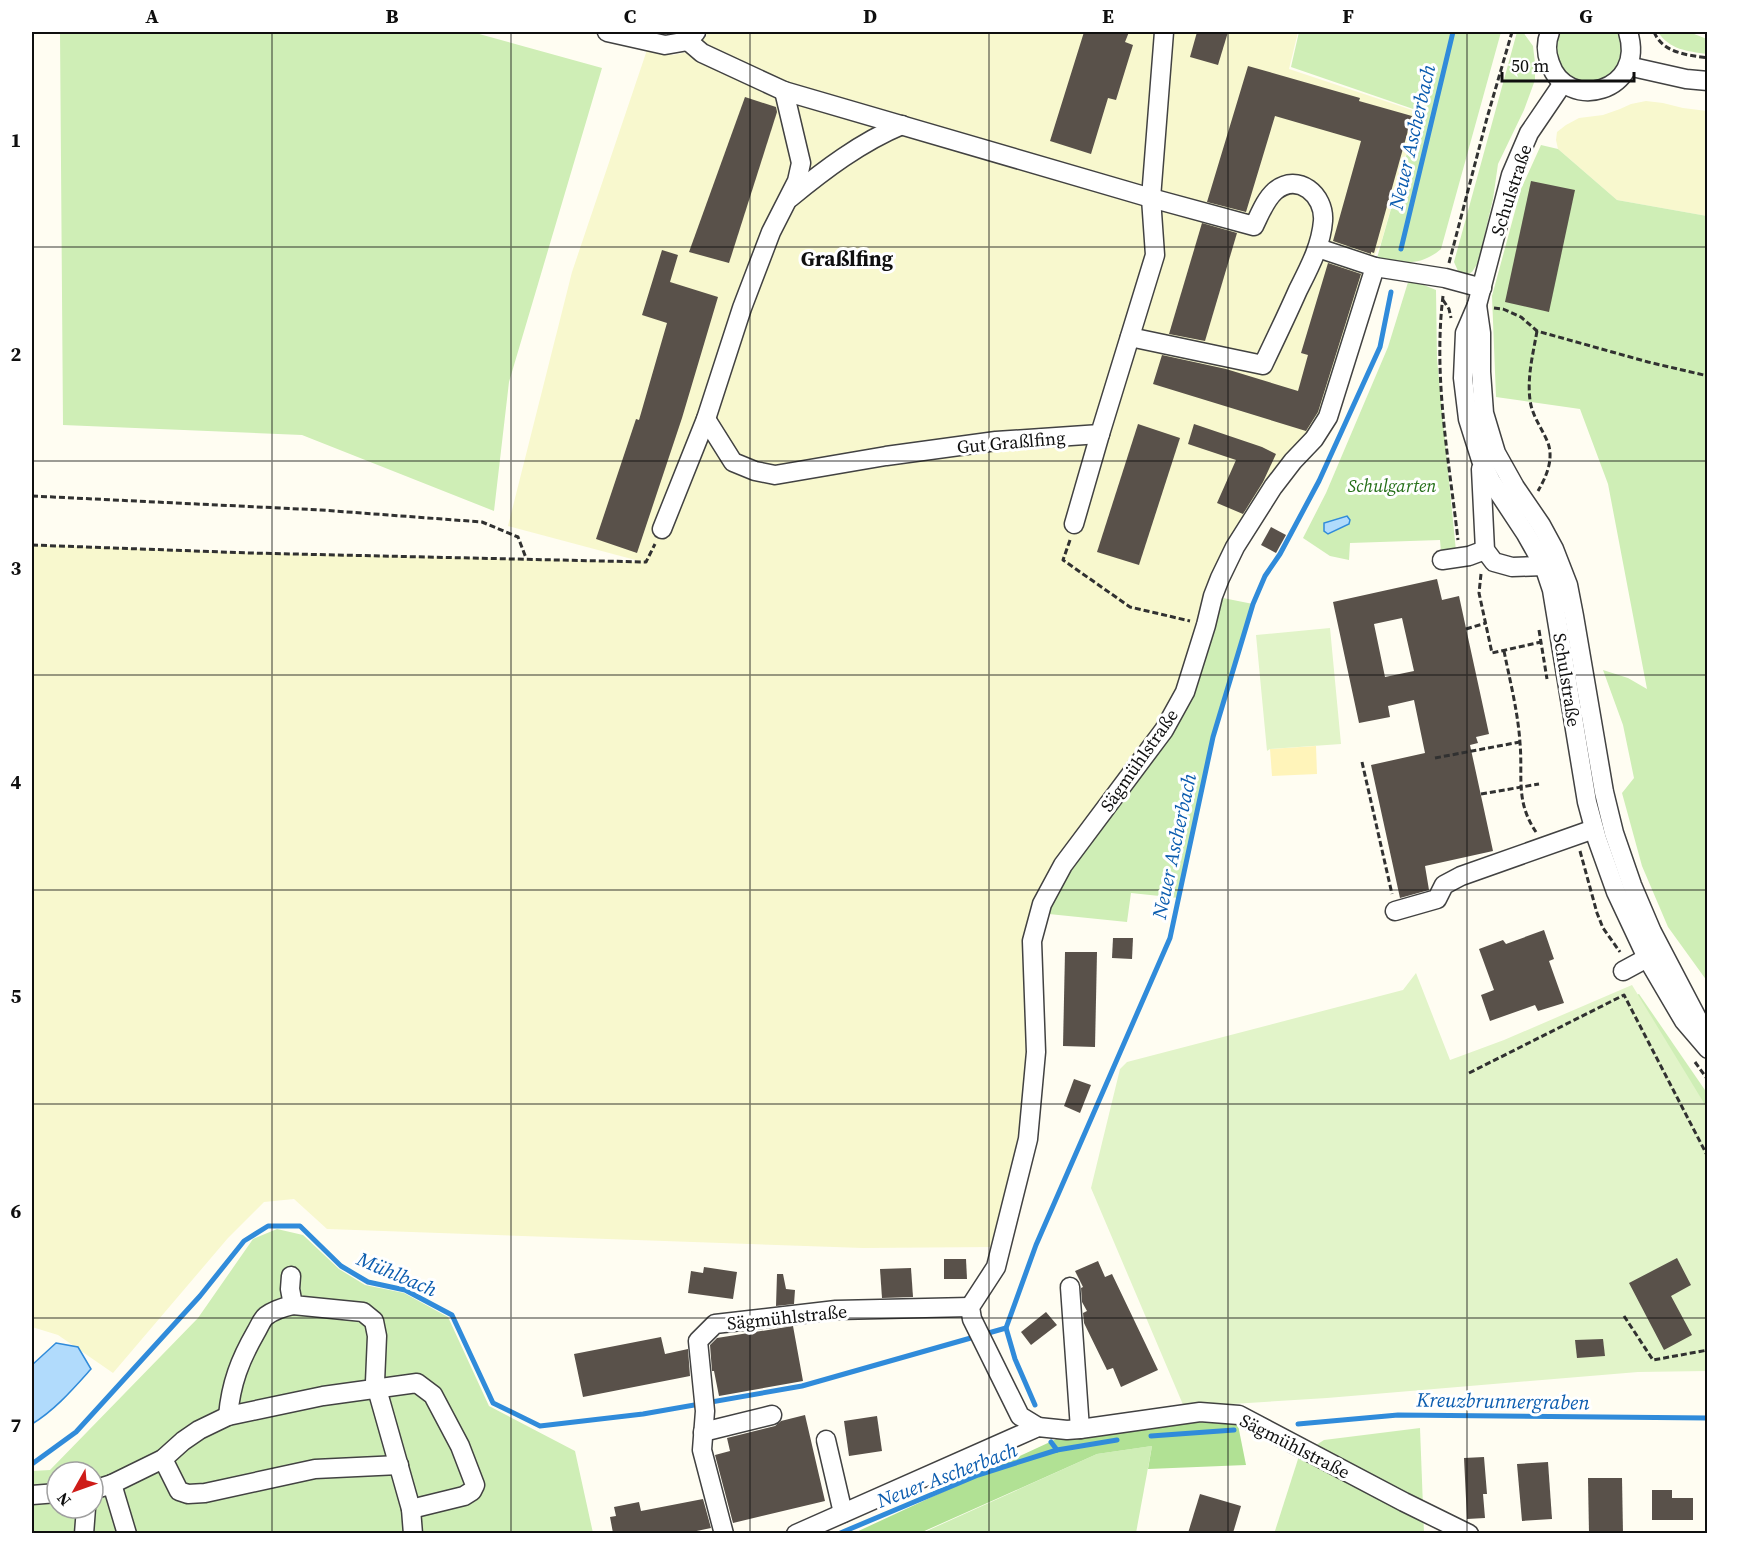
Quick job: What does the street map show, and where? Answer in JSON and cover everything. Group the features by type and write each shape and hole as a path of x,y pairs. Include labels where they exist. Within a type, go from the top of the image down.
{"street":[{"path":"607,32 665,45 692,36 702,53 784,91 1254,226 1267,199 1287,184 1299,184 1310,189 1320,202 1323,219 1318,248 1263,365 1130,337"},
{"path":"1074,524 1155,255 1151,198 1164,32"},
{"path":"1550,32 1546,46 1551,67 1563,82 1576,89 1589,91 1601,90 1612,85 1629,66 1632,54 1628,32"},
{"path":"1629,66 1686,79 1707,81"},
{"name":"Schulstraße","path":"1563,82 1529,133 1512,175 1479,297 1464,333 1464,378 1468,419 1481,460 1491,481 1544,566 1552,590 1587,802 1616,892 1647,958 1684,1021 1707,1049"},
{"path":"662,529 706,419 742,308 771,232 797,181 801,163 784,91"},
{"path":"789,199 840,160 879,135 902,125"},
{"path":"1318,248 1387,268 1445,278 1479,297"},
{"name":"Sägmühlstraße","path":"724,1533 702,1450 704,1403 698,1341 715,1324 836,1310 971,1313 996,1267 1028,1139 1036,1052 1032,941 1042,903 1063,866 1164,730 1185,692 1220,578 1235,547 1273,487 1314,439 1328,417 1387,268"},
{"name":"Schulstraße","path":"1479,297 1484,413 1496,453 1541,525 1554,549 1568,585 1604,792 1614,833 1632,885 1657,942 1707,1038"},
{"name":"Gut Graßlfing","path":"706,419 733,462 755,471 775,475 886,456 996,441 1100,434"},
{"path":"1477,553 1481,460"},
{"path":"1442,560 1477,553 1494,562 1512,567 1544,566 1554,549"},
{"path":"1395,911 1437,898 1444,885 1461,876 1594,829"},
{"path":"1623,971 1647,958 1657,942"},
{"path":"291,1276 290,1289 293,1305"},
{"path":"1070,1287 1080,1429"},
{"path":"228,1416 230,1392 241,1362 265,1316 293,1305 363,1312 374,1321 377,1336 375,1382 411,1509 413,1533"},
{"path":"971,1313 1020,1416 1038,1427"},
{"path":"105,1486 163,1459 183,1441 228,1416 323,1396 417,1383 433,1395 460,1446 474,1485 472,1491 464,1496 411,1509"},
{"name":"Sägmühlstraße","path":"796,1533 1038,1427 1080,1429 1200,1412 1239,1415 1468,1533"},
{"path":"704,1432 772,1415"},
{"path":"826,1440 843,1513"},
{"path":"163,1459 179,1491 188,1494 205,1493 315,1469 399,1465"},
{"path":"112,1484 127,1533"}],"path":[{"path":"1477,553 1458,540 1440,374 1439,323 1445,278 1512,32"},
{"path":"1654,32 1665,46 1681,54 1707,58"},
{"path":"1479,297 1521,316 1537,331 1707,376"},
{"path":"1526,503 1537,493 1550,465 1549,445 1530,402 1529,385 1537,331"},
{"path":"32,496 321,510 482,522 518,537 526,558"},
{"path":"1074,524 1063,560 1130,606 1206,625"},
{"path":"32,545 250,553 646,562 662,529"},
{"path":"1483,569 1479,582 1479,593 1492,654 1560,637"},
{"path":"1466,628 1486,623"},
{"path":"1504,651 1520,742 1521,797 1530,822 1546,846"},
{"path":"1435,758 1520,742"},
{"path":"1362,762 1395,911"},
{"path":"1481,794 1539,784"},
{"path":"1380,844 1388,842"},
{"path":"1469,1073 1624,995 1707,1157"},
{"path":"1624,1316 1653,1360 1707,1350"}],"green space":[{"path":"60,32 472,32 602,68 509,382 494,511 302,435 63,425"},
{"path":"708,32 1298,32 1289,69 1418,112 1381,243 1366,270 1338,364 1313,434 1251,517 1185,692 1042,904 1028,1139 994,1247 863,1248 327,1229 294,1199 264,1202 228,1238 113,1373 58,1335 32,1327 32,545 250,553 643,562 508,526 572,272 647,50 673,55 693,51"},
{"path":"1299,32 1501,32 1441,249 1433,255 1410,262 1377,258 1419,111 1291,67"},
{"path":"1517,32 1523,32 1533,46 1535,80 1524,110 1498,164 1493,199 1478,263 1472,272 1466,275 1458,271 1454,262"},
{"path":"1561,32 1618,32 1621,40 1620,57 1613,72 1598,81 1589,82 1580,81 1565,72 1557,49"},
{"path":"1658,32 1689,32 1707,39 1707,54 1674,46"},
{"path":"1646,101 1707,111 1707,216 1617,200 1558,149 1557,132 1566,125 1579,118 1603,115"},
{"path":"1541,145 1558,149 1617,200 1707,216 1707,981 1668,927 1642,866 1622,793 1634,778 1623,725 1603,670 1628,678 1647,689 1608,484 1580,409 1496,397 1492,296 1521,189"},
{"name":"Schulgarten","path":"1409,279 1436,290 1437,359 1456,551 1441,552 1440,540 1350,543 1349,560 1330,556 1303,538 1326,493 1388,347"},
{"path":"1213,596 1253,604 1213,737 1179,898 1131,893 1127,922 1039,913 1164,730"},
{"path":"1330,628 1341,744 1267,751 1256,635"},
{"path":"1416,973 1450,1060 1504,1040 1632,985 1707,1108 1707,1371 1638,1372 1327,1398 1184,1407 1091,1188 1120,1069 1127,1062 1403,990"},
{"path":"1639,994 1707,1093 1707,1148 1628,998"},
{"path":"277,1229 303,1235 339,1269 365,1285 404,1293 448,1317 489,1406 575,1451 593,1533 32,1534 32,1471 45,1470 45,1520 105,1520 105,1460 60,1460 198,1318 253,1239"},
{"path":"1174,1420 1237,1420 1246,1465 1148,1469 1152,1446 1097,1454 920,1533 852,1534 1063,1436"},
{"path":"1420,1428 1424,1533 1274,1534 1299,1456 1324,1440"},
{"path":"1152,1446 1136,1533 920,1534 1097,1454"}],"sand":[{"path":"1316,746 1317,774 1272,776 1270,749"}],"water":[{"path":"1347,516 1350,520 1349,524 1328,534 1324,531 1324,523"},
{"path":"56,1343 78,1347 91,1369 56,1406 32,1424 32,1365"}],"building":[{"path":"1084,32 1129,32 1125,42 1133,45 1116,100 1108,98 1091,154 1050,141"},
{"path":"1197,32 1228,32 1218,65 1190,57"},
{"path":"1248,66 1360,98 1359,101 1412,116 1374,253 1371,252 1371,254 1333,241 1361,141 1275,116 1246,212 1207,202"},
{"path":"745,97 776,107 777,112 729,263 689,252"},
{"path":"1531,181 1575,190 1549,312 1505,302"},
{"path":"1202,223 1237,233 1205,341 1169,334"},
{"path":"662,250 678,255 670,282 718,297 682,418 637,553 596,539 636,419 639,420 667,323 642,315"},
{"path":"1328,263 1361,274 1318,412 1306,431 1153,384 1162,355 1226,369 1298,391 1308,355 1301,353"},
{"path":"1138,424 1180,438 1139,565 1097,552"},
{"path":"1194,424 1276,454 1263,482 1243,514 1217,503 1236,460 1188,444"},
{"path":"1271,527 1286,535 1276,553 1261,545"},
{"path":"1437,579 1442,600 1459,596 1489,734 1476,737 1478,743 1470,745 1493,851 1425,866 1429,890 1400,898 1371,765 1425,753 1414,700 1388,706 1390,717 1359,723 1333,602","holes":["1402,618 1414,671 1385,677 1374,624"]},
{"path":"1544,930 1554,959 1549,961 1564,1003 1538,1011 1535,1005 1490,1021 1481,995 1494,990 1479,949 1503,940 1506,944"},
{"path":"1113,938 1133,938 1132,959 1112,958"},
{"path":"1065,952 1097,952 1095,1047 1063,1046"},
{"path":"1074,1079 1091,1085 1080,1113 1064,1106"},
{"path":"1677,1258 1691,1285 1671,1296 1692,1335 1664,1350 1629,1283"},
{"path":"944,1259 966,1259 967,1279 944,1279"},
{"path":"1098,1261 1105,1277 1112,1274 1158,1370 1121,1387 1113,1368 1107,1370 1084,1323 1083,1313 1087,1311 1082,1302 1081,1288 1083,1287 1075,1271"},
{"path":"704,1267 737,1272 733,1299 688,1293 691,1271 703,1273"},
{"path":"911,1268 913,1297 882,1298 880,1269"},
{"path":"777,1274 783,1274 786,1289 795,1290 794,1304 776,1306"},
{"path":"1046,1312 1057,1325 1031,1345 1021,1332"},
{"path":"793,1326 803,1381 719,1396 714,1371 712,1371 710,1345 717,1338"},
{"path":"661,1337 665,1354 688,1349 690,1376 583,1397 574,1354"},
{"path":"1603,1339 1605,1356 1577,1358 1575,1340"},
{"path":"805,1415 825,1501 733,1523 715,1455 730,1451 727,1438 775,1426 781,1421"},
{"path":"877,1416 882,1451 849,1456 844,1421"},
{"path":"1484,1457 1487,1494 1483,1494 1485,1518 1467,1519 1464,1458"},
{"path":"1548,1462 1552,1519 1522,1521 1517,1464"},
{"path":"1588,1478 1622,1478 1623,1533 1589,1533"},
{"path":"1652,1490 1672,1490 1672,1498 1693,1498 1693,1520 1652,1520"},
{"path":"1200,1494 1241,1506 1233,1533 1188,1533"},
{"path":"703,1499 711,1528 687,1533 613,1533 610,1517 616,1516 614,1507 639,1502 641,1511"}],"waterway":[{"name":"Neuer Ascherbach","path":"1401,249 1453,32"},
{"name":"Neuer Ascherbach","path":"1035,1405 1015,1359 1006,1328 1036,1245 1170,938 1213,737 1253,604 1265,576 1280,554 1319,481 1380,347 1391,292"},
{"name":"Mühlbach","path":"32,1464 76,1432 200,1296 244,1241 268,1226 300,1226 341,1266 368,1282 405,1290 452,1315 493,1403 540,1426 643,1414 802,1386 1006,1328"},
{"name":"Kreuzbrunnergraben","path":"1298,1424 1398,1415 1708,1418"},
{"name":"Kreuzbrunnergraben","path":"1151,1436 1234,1430"},
{"name":"Kreuzbrunnergraben","path":"1057,1450 1117,1440"},
{"name":"Neuer Ascherbach","path":"838,1534 978,1475 1057,1450 1051,1442"}],"district":[{"name":"Graßlfing","path":"847,258"}]}
